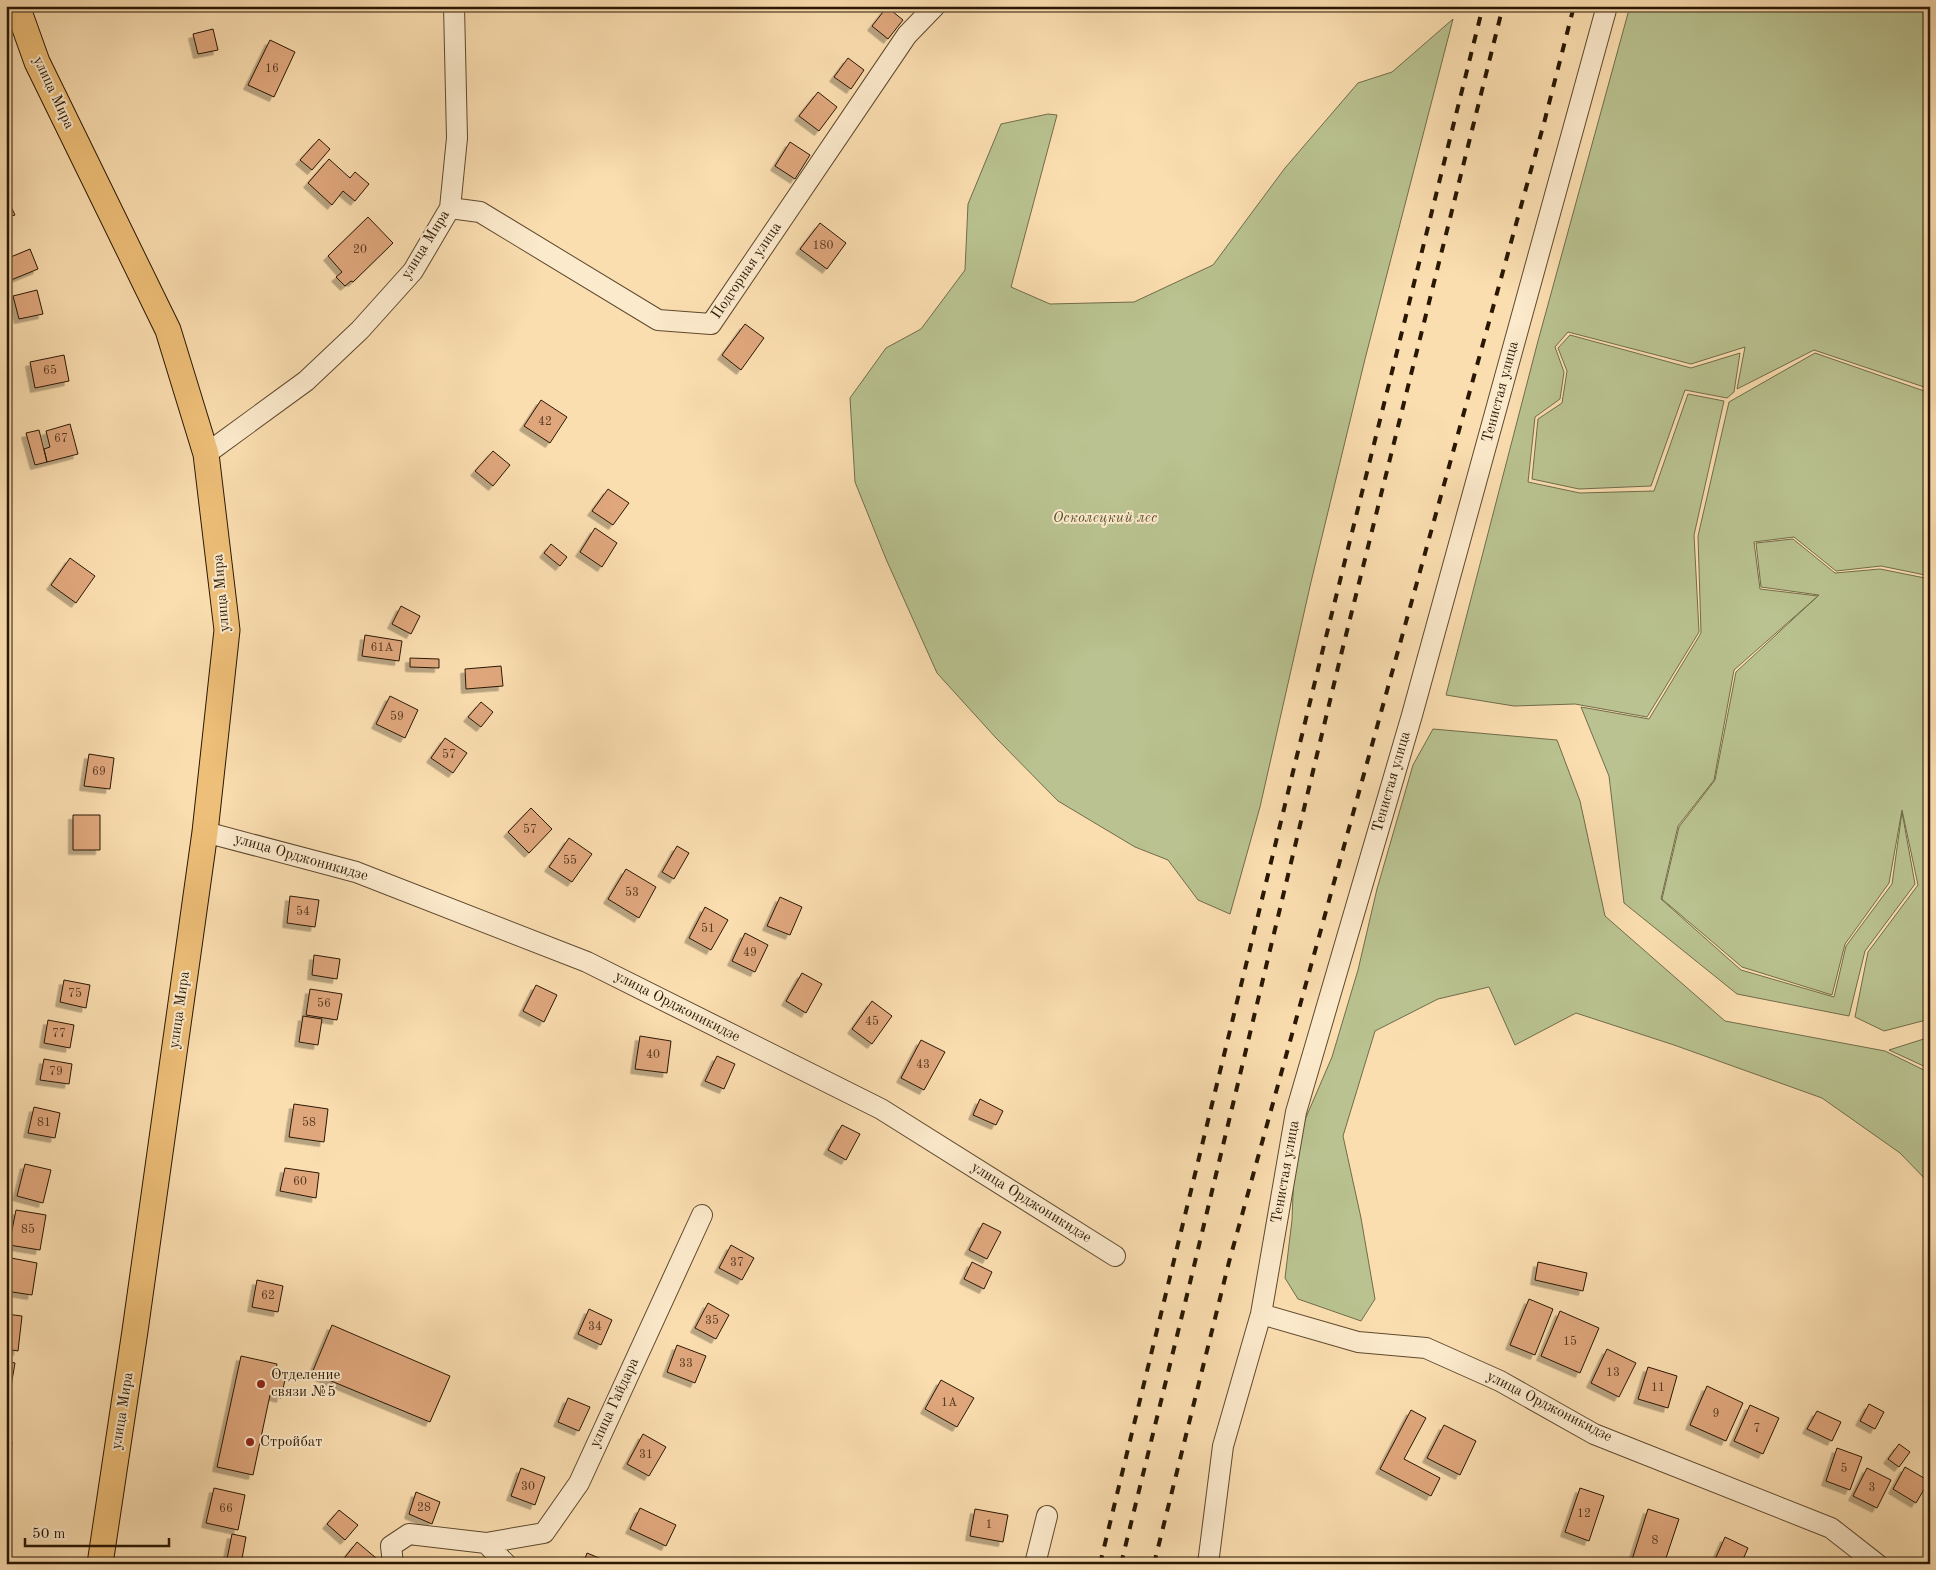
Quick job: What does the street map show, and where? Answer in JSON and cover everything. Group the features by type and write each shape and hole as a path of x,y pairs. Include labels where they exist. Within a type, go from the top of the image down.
{"main road":[{"name":"улица Мира","path":"18,6 37,62 168,330 206,454 227,630 205,832 100,1564"}],"street":[{"name":"улица Мира","path":"206,454 306,382 360,330 413,271 450,208 457,138 454,6"},
{"name":"Подгорная улица","path":"450,208 480,212 658,320 711,324 907,35 935,6"},
{"name":"Тенистая улица","path":"1208,1564 1223,1446 1261,1314 1296,1112 1414,706 1607,6"},
{"name":"улица Орджоникидзе","path":"205,832 356,872 587,962 882,1109 1115,1256"},
{"name":"улица Гайдара","path":"393,1564 391,1546 409,1534 486,1543 544,1533 578,1483 702,1215"},
{"name":"улица Орджоникидзе","path":"1261,1314 1358,1342 1426,1348 1500,1381 1594,1434 1831,1528 1877,1564"},
{"path":"1035,1564 1047,1516"},
{"path":"486,1543 506,1564"}],"green space":[{"path":"1630,6 1930,6 1930,389 1814,350 1737,389 1745,347 1691,364 1568,332 1555,347 1564,372 1560,399 1535,417 1528,482 1580,493 1654,491 1688,394 1724,401 1694,535 1699,632 1647,717 1575,704 1514,706 1446,695 1538,341"},
{"name":"Осколецкий лес","path":"1453,19 1365,359 1311,582 1260,807 1230,914 1198,900 1168,860 1135,847 1058,801 996,738 937,673 886,559 855,482 850,398 886,348 921,329 965,270 968,204 1001,124 1048,114 1057,115 1011,287 1050,304 1134,302 1213,265 1285,168 1358,83 1392,72"},
{"path":"1570,335 1691,368 1740,353 1734,392 1727,398 1685,390 1651,486 1579,489 1532,479 1538,419 1562,403 1567,371 1558,348"},
{"path":"1815,353 1930,393 1930,576 1881,566 1836,571 1794,537 1754,542 1760,589 1818,596 1734,670 1714,780 1678,826 1661,899 1741,970 1834,997 1846,946 1892,884 1902,812 1915,884 1865,951 1849,1016 1737,994 1624,903 1609,776 1581,707 1649,719 1701,633 1698,536 1729,402"},
{"path":"1793,539 1835,573 1880,569 1930,579 1930,1019 1884,1031 1855,1017 1868,952 1918,885 1902,810 1889,883 1845,944 1832,995 1742,967 1662,899 1679,827 1715,780 1736,672 1819,595 1761,587 1756,543"},
{"path":"1433,729 1557,740 1580,801 1605,916 1725,1021 1885,1051 1930,1073 1930,1184 1900,1153 1822,1098 1674,1045 1576,1013 1515,1045 1489,987 1438,999 1375,1031 1343,1136 1361,1218 1375,1299 1361,1321 1298,1299 1285,1278 1292,1220 1295,1143 1332,1057 1358,970 1377,889 1413,765"},
{"path":"1930,1037 1930,1069 1889,1050"}],"building":[{"path":"887,7 903,20 888,39 872,26"},
{"path":"213,29 218,50 198,54 193,34"},
{"path":"270,40 295,52 274,97 248,85"},
{"path":"848,58 864,70 851,89 834,77"},
{"path":"818,92 837,107 819,131 799,116"},
{"path":"319,139 330,149 312,170 300,160"},
{"path":"790,142 810,155 795,179 775,166"},
{"path":"329,159 350,178 355,172 369,184 355,201 343,191 332,205 308,183"},
{"path":"6,196 15,215 6,218"},
{"path":"368,217 393,243 353,282 351,281 345,286 336,277 342,272 328,256"},
{"path":"820,223 846,243 827,269 800,249"},
{"path":"30,249 38,269 6,282 6,259"},
{"path":"37,290 43,314 19,319 13,296"},
{"path":"745,324 764,338 741,370 722,355"},
{"path":"64,355 69,381 35,388 30,362"},
{"path":"541,400 567,417 550,443 524,426"},
{"path":"70,424 78,454 47,462 44,449 50,447 46,431"},
{"path":"39,430 47,462 35,465 26,433"},
{"path":"493,451 510,465 493,486 475,471"},
{"path":"608,489 629,503 613,525 592,511"},
{"path":"595,528 617,543 602,567 580,552"},
{"path":"551,544 567,557 560,566 544,553"},
{"path":"70,558 95,576 76,603 51,585"},
{"path":"401,606 420,616 411,634 392,624"},
{"path":"365,635 402,641 399,661 362,656"},
{"path":"410,658 439,659 439,668 410,667"},
{"path":"501,666 503,686 466,689 465,669"},
{"path":"390,696 418,710 405,738 376,724"},
{"path":"481,702 493,712 481,727 468,717"},
{"path":"445,738 467,753 453,773 431,758"},
{"path":"89,754 114,758 110,789 84,786"},
{"path":"531,808 552,829 529,853 508,832"},
{"path":"73,815 100,815 100,850 73,850"},
{"path":"569,838 592,854 572,882 549,867"},
{"path":"677,846 689,853 674,879 662,872"},
{"path":"626,869 656,887 639,918 608,899"},
{"path":"290,896 319,900 315,927 287,923"},
{"path":"780,897 802,907 790,935 767,926"},
{"path":"705,907 728,920 711,950 689,938"},
{"path":"745,933 768,945 755,972 732,961"},
{"path":"314,955 340,959 337,979 312,975"},
{"path":"802,973 822,984 806,1013 786,1001"},
{"path":"64,980 90,985 86,1008 60,1002"},
{"path":"536,985 557,995 544,1022 523,1011"},
{"path":"310,989 342,994 337,1020 306,1015"},
{"path":"872,1001 892,1016 872,1044 852,1029"},
{"path":"303,1016 322,1019 318,1045 299,1042"},
{"path":"48,1020 74,1025 70,1048 44,1043"},
{"path":"640,1036 671,1041 667,1073 635,1069"},
{"path":"921,1040 945,1052 924,1090 901,1078"},
{"path":"717,1056 735,1064 724,1089 705,1081"},
{"path":"44,1059 72,1064 69,1084 40,1080"},
{"path":"980,1099 1003,1111 996,1125 973,1115"},
{"path":"294,1104 328,1109 324,1142 289,1137"},
{"path":"34,1107 60,1113 55,1138 28,1133"},
{"path":"842,1125 860,1134 846,1160 828,1150"},
{"path":"25,1164 51,1170 43,1203 17,1196"},
{"path":"285,1168 319,1173 316,1198 280,1191"},
{"path":"16,1210 46,1215 40,1250 9,1245"},
{"path":"983,1223 1001,1232 987,1259 969,1250"},
{"path":"731,1245 754,1258 742,1280 719,1268"},
{"path":"6,1257 37,1263 32,1295 6,1291"},
{"path":"972,1262 992,1272 984,1289 964,1279"},
{"path":"1538,1262 1587,1273 1583,1291 1535,1280"},
{"path":"257,1280 283,1286 278,1312 252,1307"},
{"path":"1529,1299 1553,1309 1535,1355 1510,1345"},
{"path":"708,1303 729,1315 716,1339 695,1328"},
{"path":"589,1309 612,1320 601,1345 578,1334"},
{"path":"1560,1311 1599,1328 1580,1373 1541,1356"},
{"path":"6,1314 22,1316 18,1351 6,1349"},
{"path":"332,1325 450,1376 430,1422 312,1373"},
{"path":"677,1345 706,1356 695,1383 667,1372"},
{"path":"1607,1349 1636,1363 1619,1397 1591,1383"},
{"path":"241,1356 277,1364 275,1373 286,1375 281,1398 270,1395 253,1475 217,1467"},
{"path":"6,1361 15,1363 9,1398 6,1397"},
{"path":"1648,1367 1677,1376 1668,1408 1638,1399"},
{"path":"941,1380 974,1398 957,1427 925,1409"},
{"path":"1707,1386 1743,1403 1726,1441 1690,1425"},
{"path":"568,1398 590,1407 579,1431 558,1422"},
{"path":"1869,1404 1884,1412 1875,1429 1860,1421"},
{"path":"1750,1405 1779,1418 1763,1454 1734,1441"},
{"path":"1411,1410 1426,1418 1404,1459 1440,1478 1431,1496 1380,1469"},
{"path":"1817,1411 1841,1422 1832,1441 1807,1429"},
{"path":"1444,1425 1476,1441 1460,1475 1427,1458"},
{"path":"643,1434 666,1447 649,1476 627,1464"},
{"path":"6,1441 12,1442 8,1470 6,1469"},
{"path":"1899,1444 1910,1452 1899,1467 1888,1459"},
{"path":"1837,1448 1862,1457 1850,1490 1826,1481"},
{"path":"1905,1467 1929,1481 1916,1503 1893,1489"},
{"path":"521,1468 545,1477 535,1505 511,1496"},
{"path":"1867,1468 1891,1480 1877,1508 1853,1496"},
{"path":"214,1488 245,1495 238,1530 206,1523"},
{"path":"1580,1488 1604,1496 1589,1541 1565,1532"},
{"path":"416,1492 440,1502 432,1524 409,1514"},
{"path":"640,1508 676,1525 666,1546 630,1529"},
{"path":"975,1509 1008,1515 1003,1542 970,1536"},
{"path":"1648,1509 1679,1519 1664,1564 1631,1563"},
{"path":"339,1510 358,1525 345,1540 327,1524"},
{"path":"232,1534 246,1537 241,1564 226,1564"},
{"path":"1725,1537 1748,1548 1741,1564 1713,1564"},
{"path":"357,1542 382,1564 345,1564 342,1561"},
{"path":"587,1553 604,1560 603,1564 583,1564"}],"railway":[{"path":"1100,1564 1321,657 1483,6"},
{"path":"1121,1564 1340,659 1503,6"},
{"path":"1154,1564 1229,1262 1544,123 1574,6"}],"place":[{"name":"Отделение связи №5","path":"261,1384"},
{"name":"Стройбат","path":"250,1442"}]}
